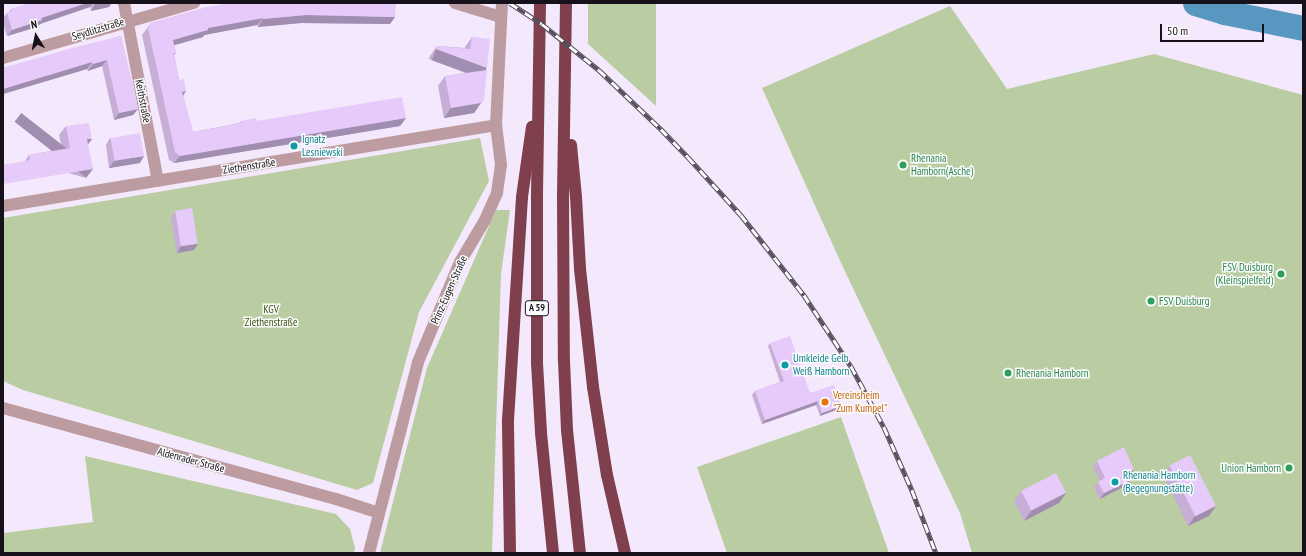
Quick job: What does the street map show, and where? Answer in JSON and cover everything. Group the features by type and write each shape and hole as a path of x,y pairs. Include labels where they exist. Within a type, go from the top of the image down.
{"highway":[{"name":"A 59","path":"540,3 537,363 541,433 553,553"},
{"name":"A 59","path":"566,3 566,96 563,196 564,362 572,493 580,553"},
{"path":"510,553 508,420 512,347 522,197 539,77"},
{"path":"566,96 576,197 580,269 600,437 624,553"}],"street":[{"name":"Keithstraße","path":"124,3 158,181"},
{"name":"Seydlitzstraße","path":"3,58 128,20 194,3"},
{"path":"455,3 501,17"},
{"name":"Prinz-Eugen-Straße","path":"369,553 378,513 418,362 460,262 485,220 497,193 501,165 496,125 502,3"},
{"name":"Ziethenstraße","path":"3,206 496,125"},
{"name":"Aldenrader Straße","path":"3,408 336,499 378,513"}],"green space":[{"path":"588,3 656,3 656,106 588,44"},
{"path":"950,6 1007,89 1154,54 1303,95 1303,553 972,553 960,513 841,263 762,88"},
{"name":"KGV Ziethenstraße","path":"480,138 489,181 419,312 373,483 357,490 23,390 3,381 3,218"},
{"path":"496,210 510,210 501,274 492,553 380,553 427,368"},
{"path":"841,417 889,553 727,553 697,467"},
{"path":"85,456 336,514 350,529 355,548 354,553 3,553 3,533 93,522"}],"building":[{"path":"31,3 87,3 41,18 42,20 12,30 7,13 12,11 11,9"},
{"path":"229,3 396,3 395,17 306,15 263,18 208,28 208,30 173,40 176,53 173,53 179,80 184,79 186,91 182,92 193,132 242,123 241,121 256,118 257,121 402,97 406,118 180,156 175,152 148,28 151,23 208,7"},
{"path":"121,36 138,109 119,113 107,60 93,64 92,62 3,89 3,68 72,48"},
{"path":"472,37 490,39 487,68 436,49 437,46 470,49"},
{"path":"487,70 484,99 481,103 451,108 445,76"},
{"path":"89,123 92,139 87,139 93,169 3,184 3,165 30,160 29,155 70,148 66,126"},
{"path":"140,133 144,156 114,161 110,138"},
{"path":"192,208 198,244 181,246 175,211"},
{"name":"Umkleide Gelb Weiß Hamborn","path":"790,336 810,393 834,385 841,406 822,413 818,401 765,420 755,391 784,381 770,343"},
{"path":"1124,447 1134,470 1130,471 1131,480 1104,493 1098,482 1105,478 1097,461"},
{"path":"1190,455 1216,506 1195,516 1170,465"},
{"path":"1056,473 1066,493 1031,510 1021,491"}],"waterway":[{"path":"1195,3 1224,12 1303,28"}],"railway":[{"path":"510,3 542,24 599,70 661,129 741,215 804,295 851,366 884,427 912,490 936,553"}],"place":[{"name":"Ignatz Lesniewski","path":"294,146"},
{"name":"Rhenania Hamborn(Asche)","path":"903,165"},
{"name":"FSV Duisburg (Kleinspielfeld)","path":"1281,274"},
{"name":"FSV Duisburg","path":"1151,301"},
{"name":"Umkleide Gelb Weiß Hamborn","path":"785,365"},
{"name":"Rhenania Hamborn","path":"1008,373"},
{"name":"Vereinsheim \"Zum Kumpel\"","path":"825,402"},
{"name":"Union Hamborn","path":"1289,468"},
{"name":"Rhenania Hamborn (Begegnungstätte)","path":"1115,482"}]}
